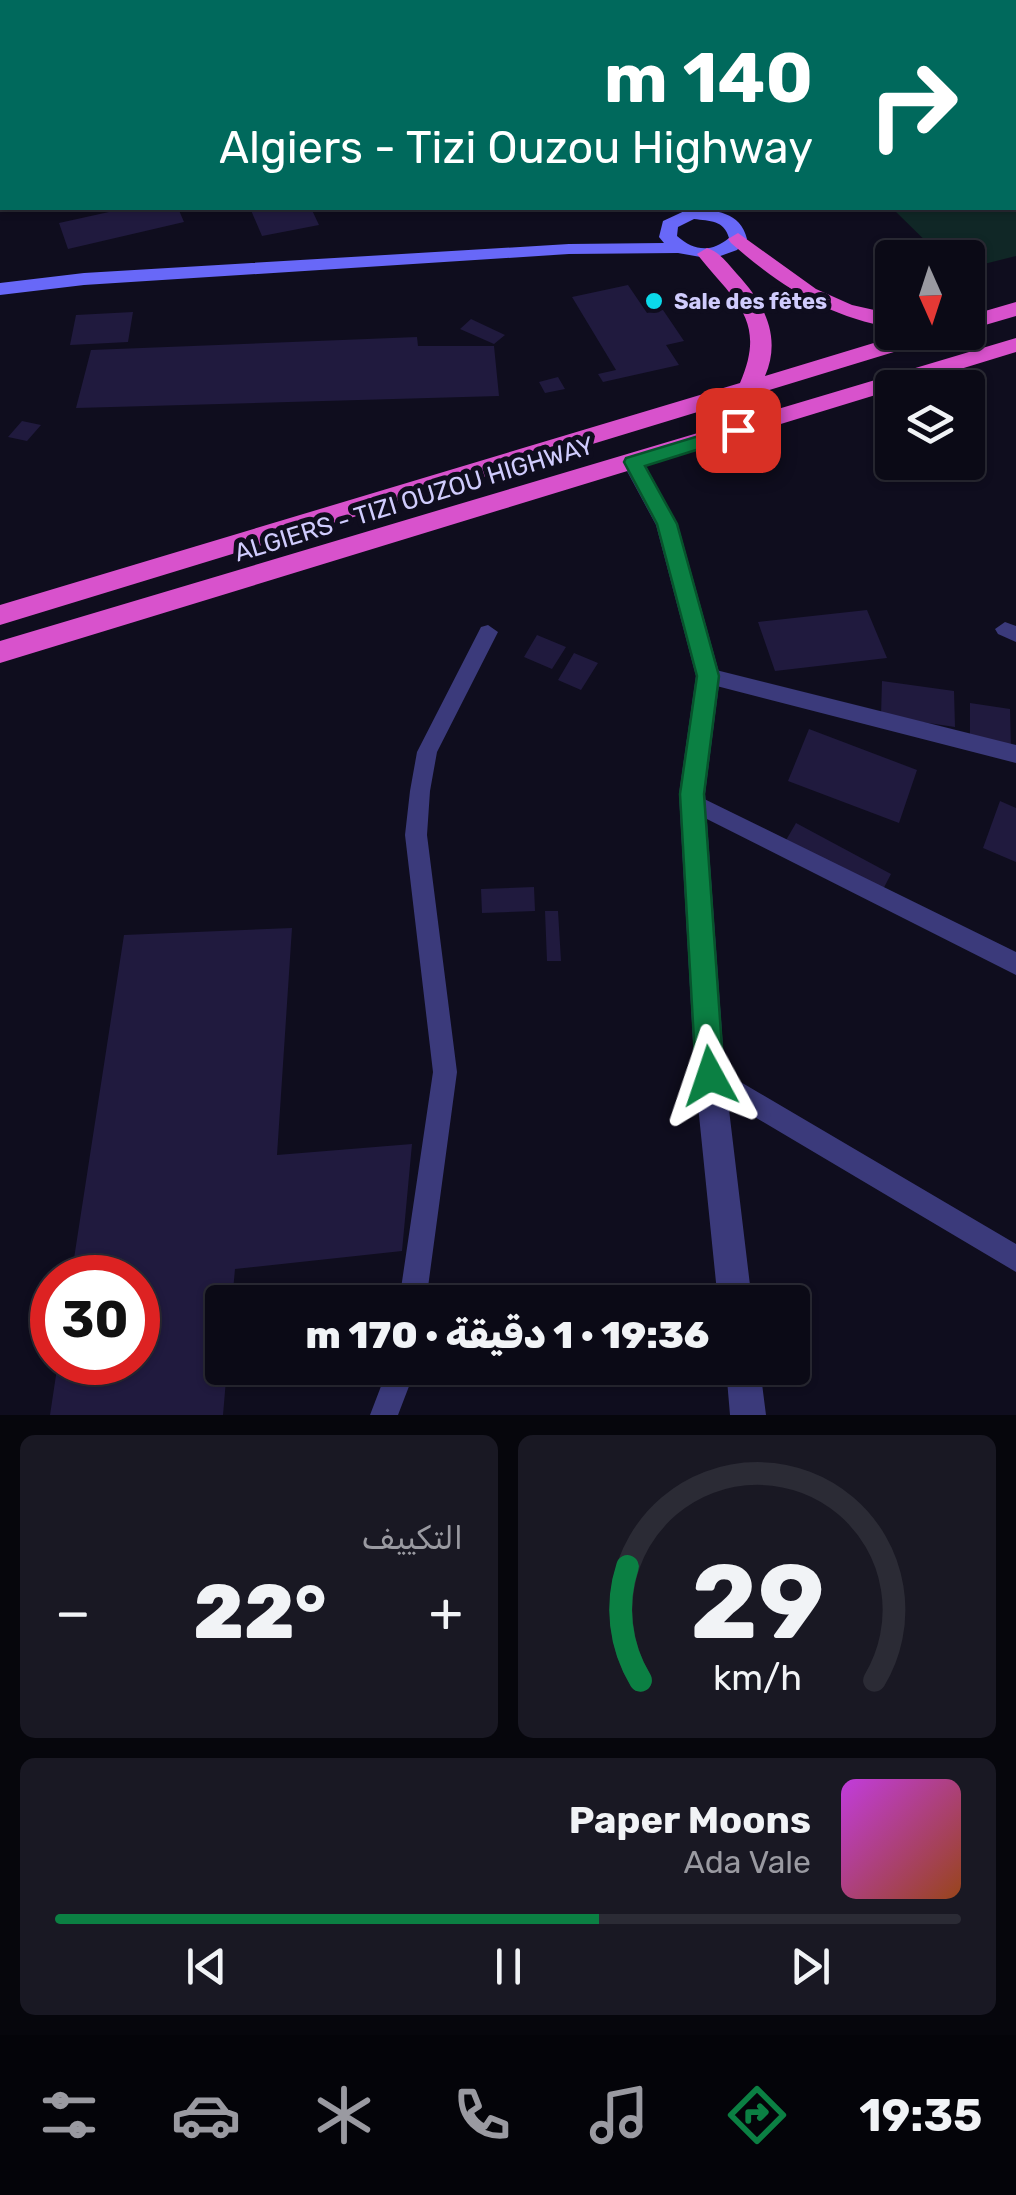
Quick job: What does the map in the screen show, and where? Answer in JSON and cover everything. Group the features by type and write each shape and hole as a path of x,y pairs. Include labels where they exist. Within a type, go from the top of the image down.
{"highway":[{"path":"728,223 782,278 830,306 875,317"},
{"path":"706,254 754,306 763,338 758,372 749,388"},
{"path":"744,291 782,278"},
{"path":"985,318 1016,309"},
{"name":"ALGIERS - TIZI OUZOU HIGHWAY","path":"0,652 1016,345"},
{"name":"ALGIERS - TIZI OUZOU HIGHWAY","path":"0,615 875,350"}],"main road":[{"path":"0,289 84,279 569,248 680,248 706,254 727,250 728,223 701,213 569,248"},
{"path":"673,218 668,237 680,248"}],"street":[{"path":"633,462 667,524 708,676 692,802 710,1076 733,1285"},
{"path":"745,1385 748,1415"}],"lane":[{"path":"414,1285 445,1072 416,835 420,792 427,752 488,632"},
{"path":"708,676 1016,754"},
{"path":"692,802 1016,964"},
{"path":"710,1076 1016,1259"},
{"path":"384,1415 395,1385"}],"green space":[{"path":"894,210 1016,210 1016,256 985,264 985,240 925,240"}],"building":[{"path":"118,210 179,210 184,222 68,249 59,223"},
{"path":"251,210 312,210 319,225 262,236"},
{"path":"628,285 647,313 663,310 684,341 666,345 679,365 603,382 598,374 616,370 572,297"},
{"path":"133,312 128,342 70,345 76,315"},
{"path":"471,319 505,335 494,344 460,329"},
{"path":"417,337 418,346 494,346 499,396 76,408 91,350"},
{"path":"558,377 565,389 545,393 539,382"},
{"path":"22,421 41,425 27,441 8,437"},
{"path":"867,610 887,658 775,671 758,622"},
{"path":"537,635 566,647 552,669 524,657"},
{"path":"574,653 598,663 581,690 558,680"},
{"path":"882,681 954,691 955,727 881,716"},
{"path":"970,703 1010,709 1011,751 970,743"},
{"path":"809,729 917,770 899,823 788,781"},
{"path":"1000,801 1016,808 1016,862 983,848"},
{"path":"796,823 891,874 878,899 782,847"},
{"path":"534,887 535,911 482,913 481,889"},
{"path":"545,911 558,911 561,961 547,961"},
{"path":"292,928 277,1155 412,1144 402,1251 235,1269 234,1285 205,1285 205,1385 226,1385 223,1415 50,1415 55,1385 160,1385 160,1255 75,1255 124,935"}],"place":[{"name":"Sale des fêtes","path":"654,301"}],"route":[{"path":"710,1076 692,794 708,676 667,524 633,462 738,430"}]}
